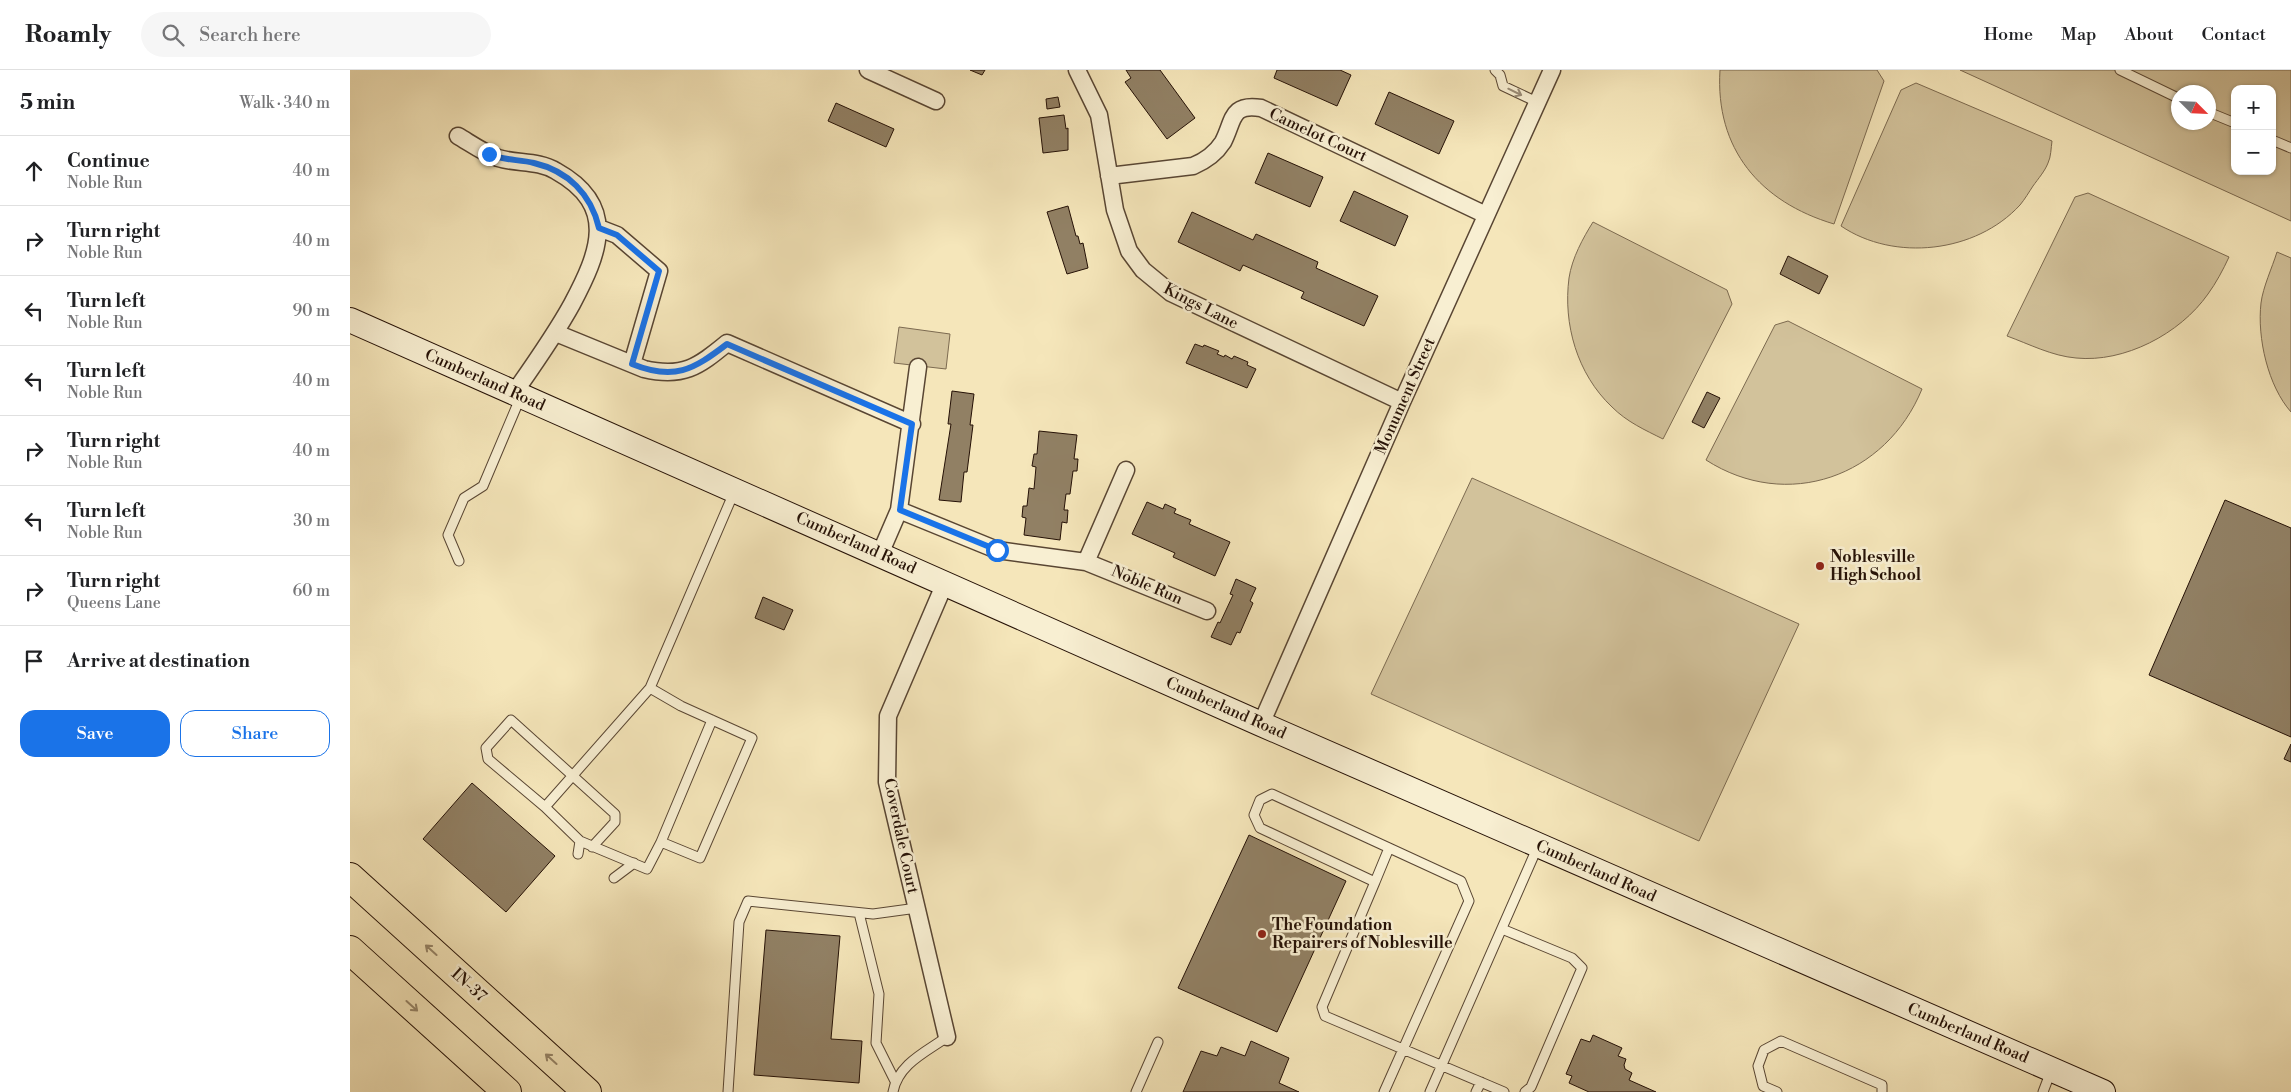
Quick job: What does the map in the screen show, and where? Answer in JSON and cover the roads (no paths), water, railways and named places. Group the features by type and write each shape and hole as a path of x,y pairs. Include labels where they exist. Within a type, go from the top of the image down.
{"highway":[{"name":"IN-37","path":"350,877 587,1092"},
{"path":"350,950 507,1092"}],"street":[{"path":"868,70 936,101"},
{"name":"Kings Lane","path":"1077,70 1099,115 1115,210 1129,251 1143,270 1170,293 1402,402"},
{"name":"Monument Street","path":"1261,724 1402,402 1552,70"},
{"name":"Camelot Court","path":"1109,176 1193,166 1211,156 1223,141 1234,114 1242,108 1250,106 1261,108 1486,215"},
{"path":"458,136 499,158 534,163 555,170 571,180 584,192 592,204 599,228 598,245 592,262 556,333 517,394"},
{"path":"599,228 617,235 659,271 632,364"},
{"name":"Cumberland Road","path":"350,320 1538,846 2103,1092"},
{"path":"556,333 632,364 657,372 683,371 706,360 727,344 912,424"},
{"path":"880,554 900,510 918,367"},
{"path":"1086,562 1126,470"},
{"name":"Noble Run","path":"900,510 997,550 1086,562 1207,611"},
{"name":"Coverdale Court","path":"945,583 888,716 886,782 947,1037"}],"lane":[{"path":"2120,70 2171,95"},
{"path":"1499,72 1503,86 1537,102"},
{"path":"2216,115 2231,121"},
{"path":"2276,142 2291,148"},
{"path":"459,561 448,534 464,498 482,486 517,394"},
{"path":"545,808 650,688 735,490"},
{"path":"650,688 752,738 700,858 661,842"},
{"path":"592,847 615,822 615,814 573,774 511,720 492,740 486,748 488,759 545,808 580,842 592,847 634,863 647,869 661,842 712,720"},
{"path":"1376,882 1260,828 1254,815 1260,800 1272,794 1461,881 1469,901 1384,1092"},
{"path":"578,854 580,842"},
{"path":"1430,1092 1538,846"},
{"path":"1390,848 1322,1007 1326,1016 1504,1092"},
{"path":"614,878 634,863"},
{"path":"728,1092 739,922 748,901 873,914 917,908"},
{"path":"859,913 879,994 876,1043 895,1081"},
{"path":"1502,929 1572,958 1582,968 1531,1088 1525,1092"},
{"path":"893,1092 895,1081 907,1064 947,1037"},
{"path":"1777,1092 1763,1086 1758,1066 1764,1050 1781,1041 1882,1085 1882,1092"},
{"path":"1136,1092 1158,1042"},
{"path":"2043,1092 2052,1070"},
{"path":"1476,1092 1481,1082"}],"place":[{"name":"Noblesville High School","path":"1820,566"},
{"name":"The Foundation Repairers of Noblesville","path":"1262,934"}]}
